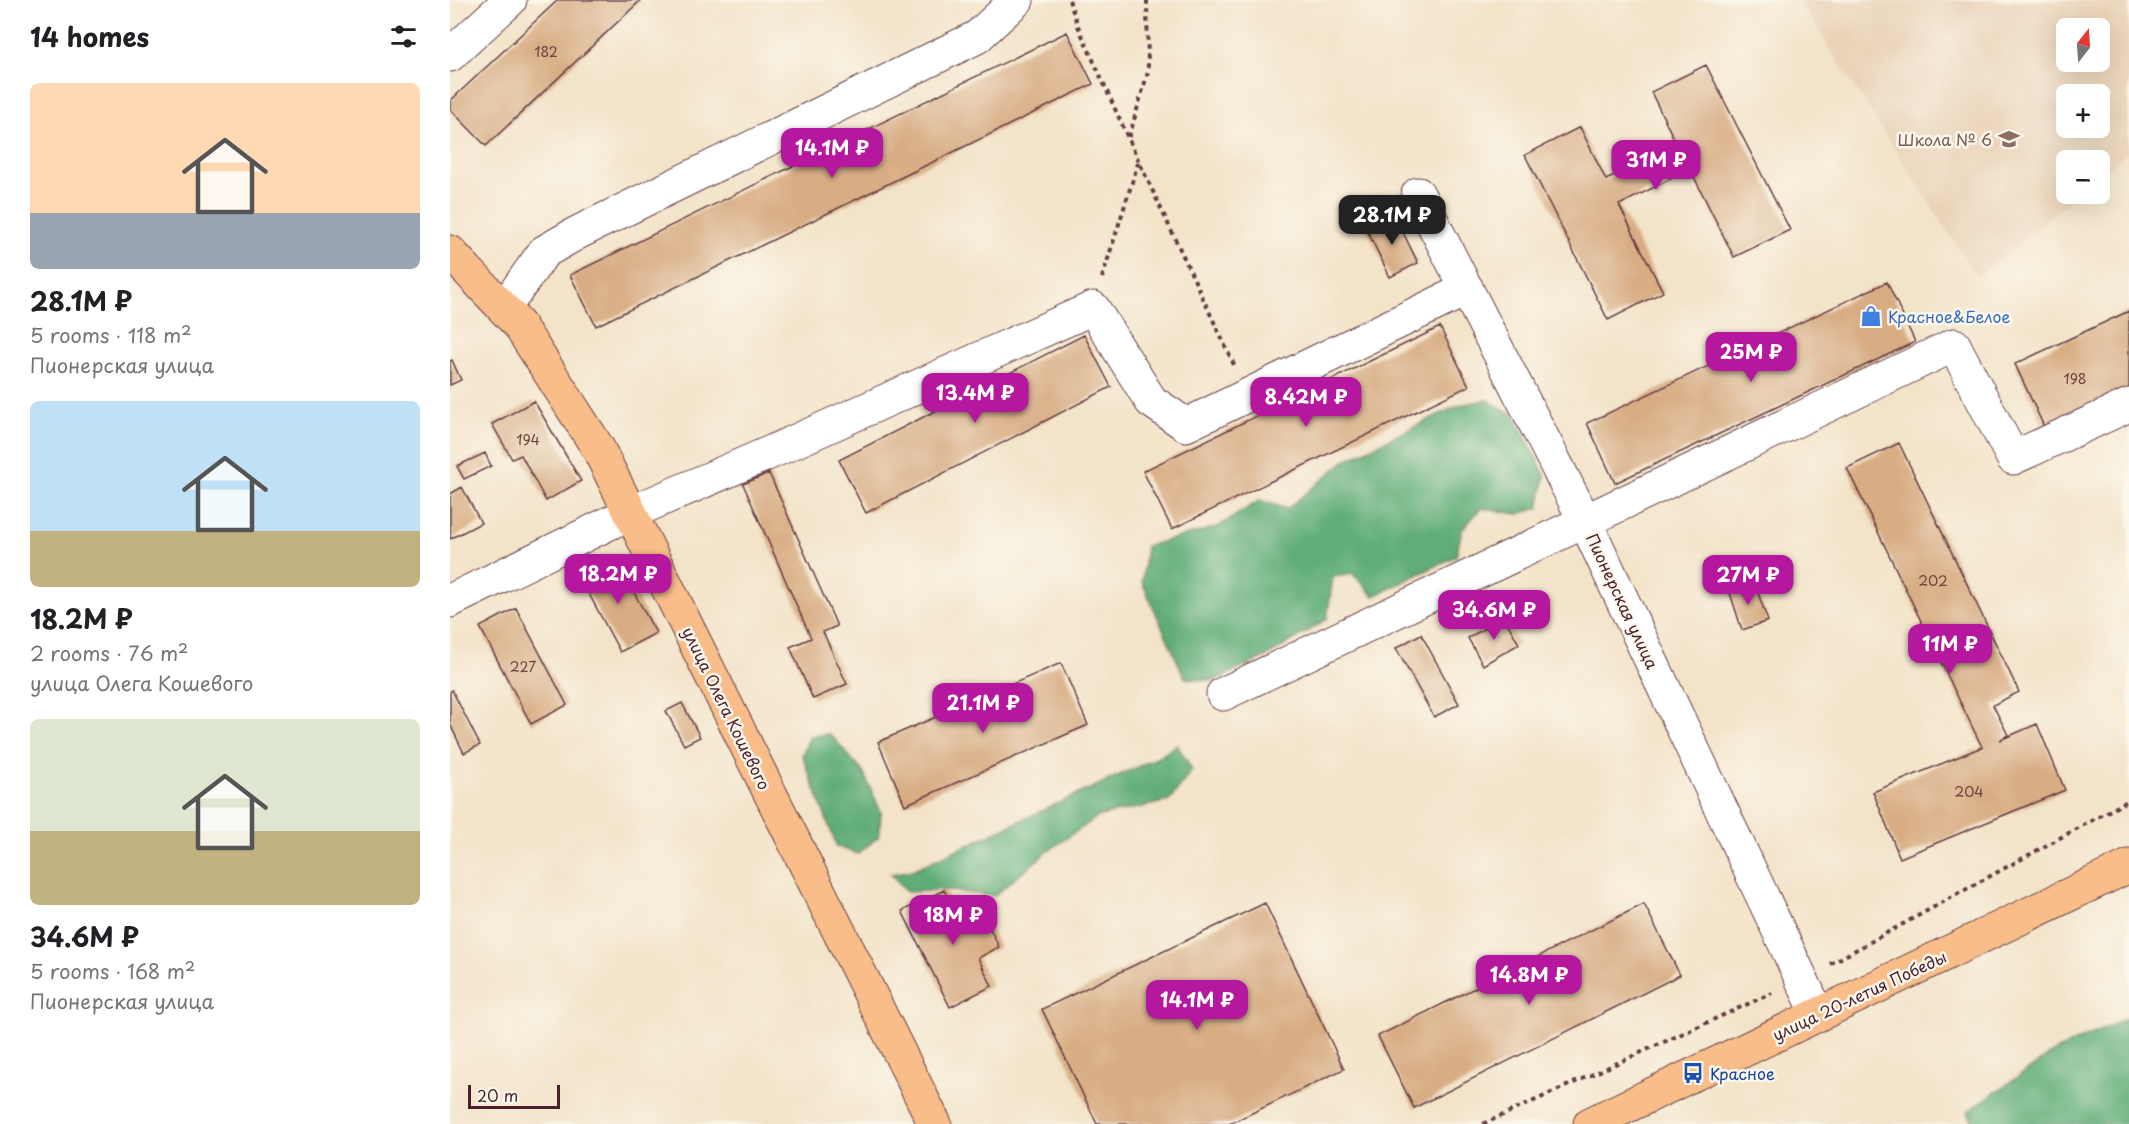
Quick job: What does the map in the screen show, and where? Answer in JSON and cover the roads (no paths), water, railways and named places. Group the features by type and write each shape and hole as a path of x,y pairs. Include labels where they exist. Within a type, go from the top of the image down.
{"main road":[{"name":"улица Олега Кошевого","path":"450,252 519,325 598,448 935,1124"},
{"name":"улица 20-летия Победы","path":"1590,1124 2129,867"}],"street":[{"path":"450,55 510,0"},
{"path":"504,308 544,252 588,228 977,37 1017,0"},
{"name":"Пионерская улица","path":"1418,194 1585,521 1818,1014"},
{"path":"450,600 630,513 1093,308 1151,401 1186,425 1467,289"},
{"path":"1223,694 1954,345 2013,458 2129,405"}],"place":[{"name":"Школа № 6","path":"2009,139"},
{"name":"Красное&Белое","path":"1871,316"},
{"name":"Красное","path":"1693,1073"}]}
